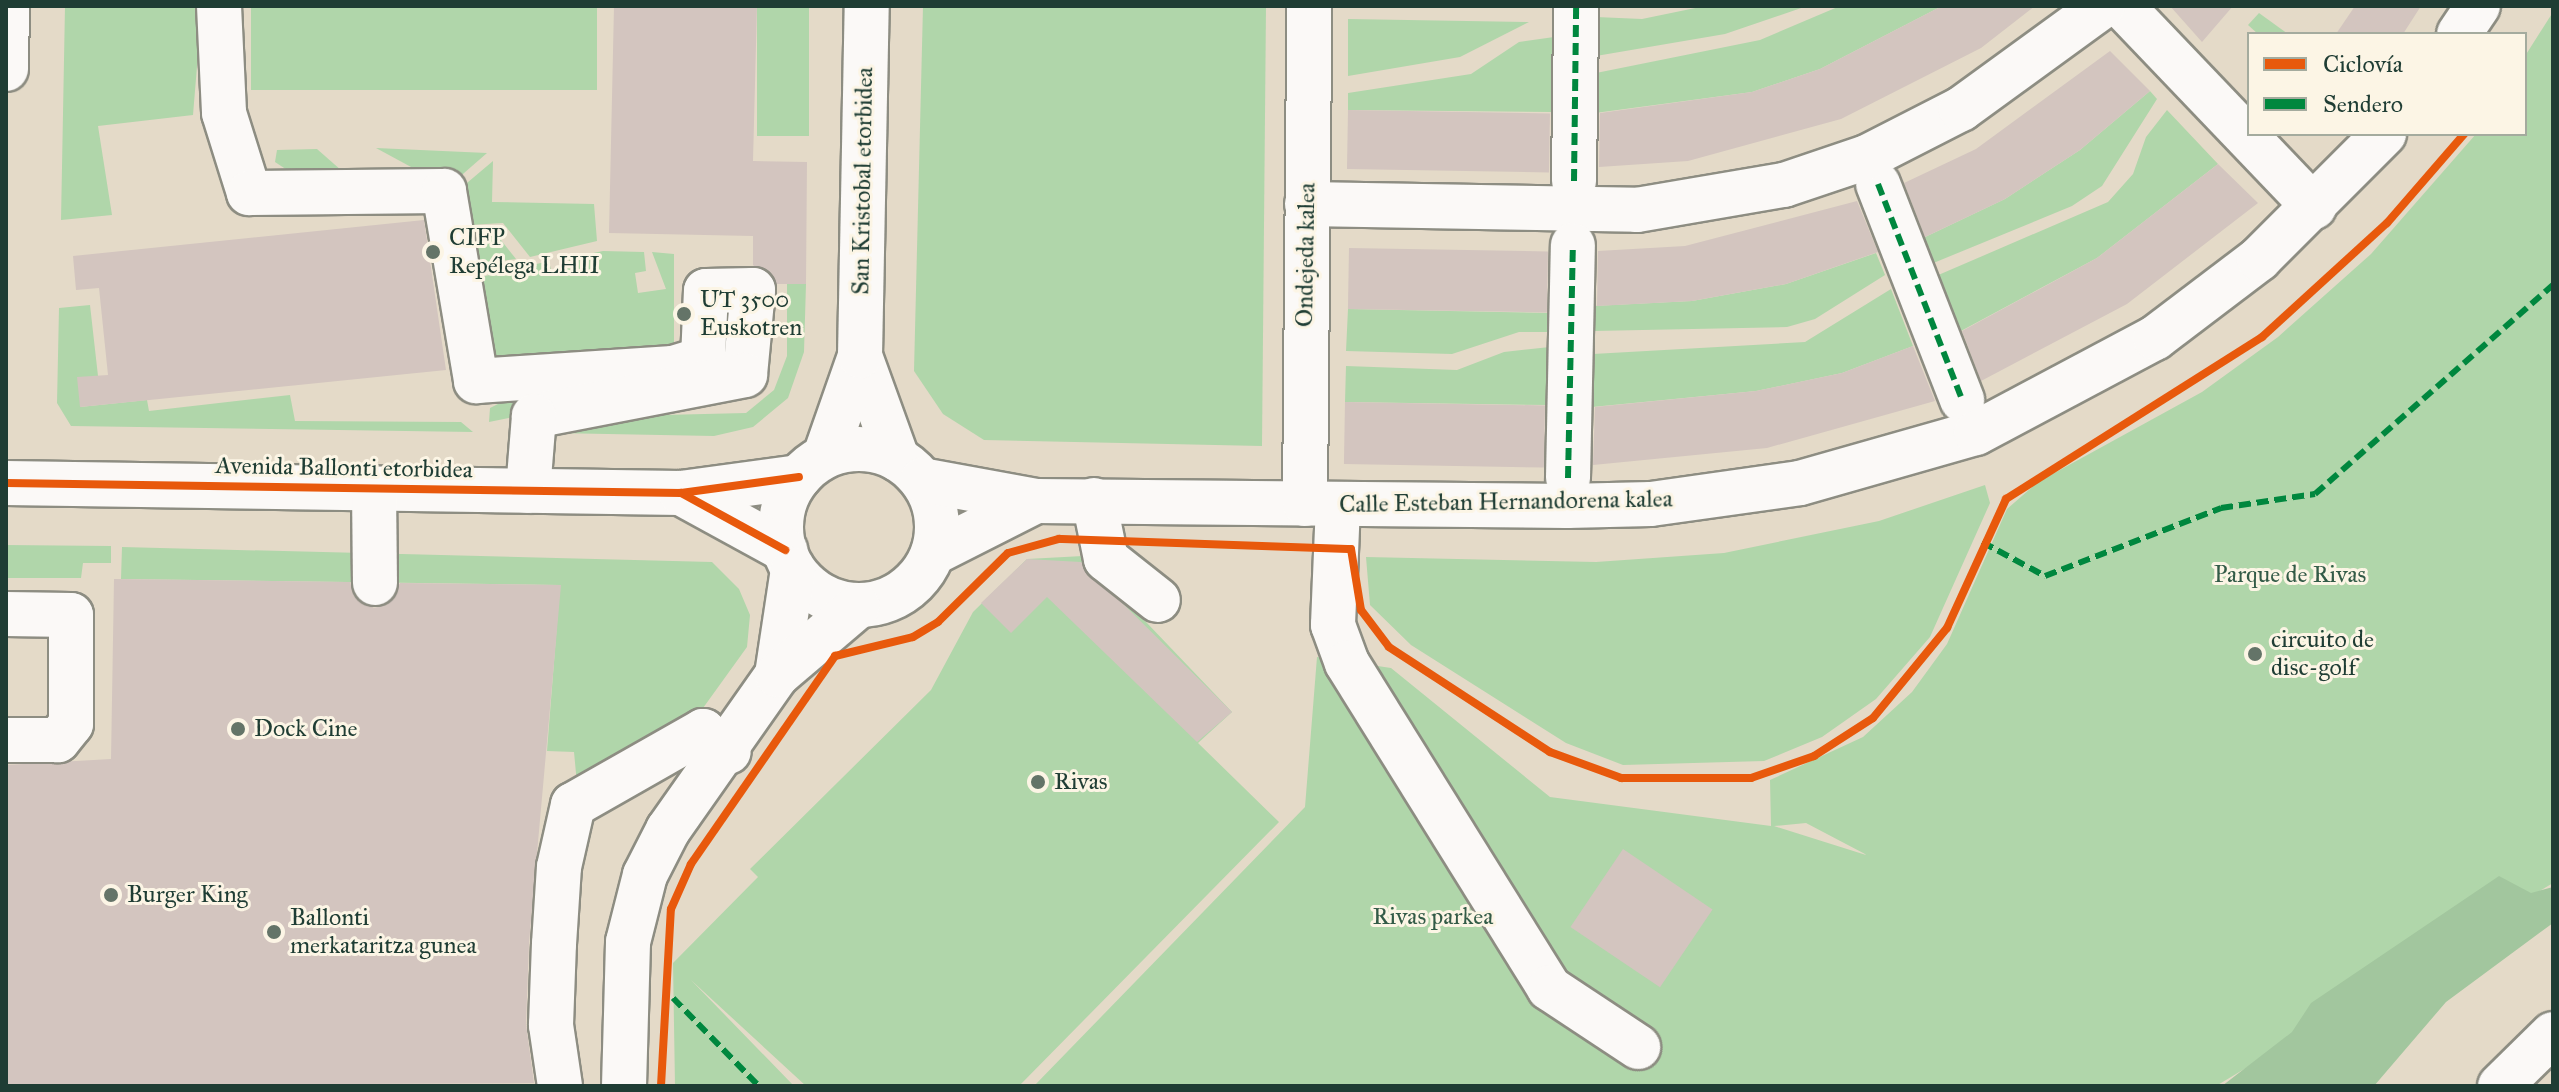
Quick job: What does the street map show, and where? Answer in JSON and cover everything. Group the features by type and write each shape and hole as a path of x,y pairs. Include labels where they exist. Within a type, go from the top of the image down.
{"street":[{"path":"6,69 7,6"},
{"path":"219,6 224,113 249,193 444,191 476,381 673,377 534,416 528,491"},
{"name":"San Kristobal etorbidea","path":"812,467 860,356 867,6"},
{"name":"Ondejeda kalea","path":"1309,6 1307,204 1322,504 1333,625 1347,663 1549,988 1638,1047"},
{"path":"1574,181 1576,6"},
{"path":"1307,204 1637,210 1784,185 1867,157 1961,109 2103,6"},
{"path":"2122,6 2314,207"},
{"path":"2460,32 2478,6"},
{"name":"Calle Esteban Hernandorena kalea","path":"1036,501 1651,504 1886,462 1976,433 2155,338 2314,207 2382,136"},
{"path":"1878,184 1962,400"},
{"path":"1568,478 1573,245"},
{"name":"San Kristobal etorbidea","path":"860,356 910,469"},
{"path":"777,675 789,560 786,499 812,467 873,450 910,469 1036,501"},
{"name":"Avenida Ballonti etorbidea","path":"6,483 681,493 812,467"},
{"path":"910,469 934,503 933,553"},
{"path":"374,489 375,583"},
{"name":"Avenida Ballonti etorbidea","path":"681,493 789,560"},
{"path":"1094,500 1106,559 1158,600"},
{"path":"624,1086 628,942 638,897 668,830 729,752 777,675 858,606 904,591 933,553 1036,501"},
{"path":"789,560 821,596 858,606"},
{"path":"6,614 71,615 71,724 58,740 6,740"},
{"path":"543,1085 551,1025 559,867 573,805 703,731 729,752"},
{"path":"2500,1086 2553,1034"}],"green space":[{"path":"65,6 202,6 193,115 98,126 112,215 61,220"},
{"path":"251,6 597,6 597,90 251,90"},
{"path":"757,6 809,6 809,136 757,136"},
{"path":"923,6 1266,6 1262,446 984,440 943,414 914,371"},
{"path":"1705,6 1807,6 1725,34 1596,56 1596,17 1642,19"},
{"path":"1840,6 1942,6 1820,69 1752,92 1595,113 1596,73 1760,40"},
{"path":"2553,12 2553,883 2216,1086 1034,1086 1305,807 1317,657 1391,668 1550,797 1771,826 1770,780 1863,737 1912,692 1947,644 2007,509 2038,482 2202,392 2278,337 2371,254 2474,136 2527,136 2527,53","holes":["1806,823 1866,855 1774,826"]},
{"path":"2259,13 2285,32 2256,32 2248,25"},
{"path":"1348,19 1529,22 1460,57 1348,76"},
{"path":"1554,37 1552,112 1348,110 1348,93 1471,74 1519,42"},
{"path":"2150,91 2157,99 2102,186 2072,206 1931,264 1921,239 2005,199 2080,150"},
{"path":"2167,110 2218,164 2097,258 1959,332 1936,276 2108,202 2133,174 2146,137"},
{"path":"376,148 487,153 448,187"},
{"path":"317,149 358,185 313,187 275,162 277,150"},
{"path":"493,161 492,202 594,204 597,241 530,257 503,223 469,225 461,188"},
{"path":"497,235 516,259 478,264 473,238"},
{"path":"603,251 644,252 646,271 635,273 638,293 666,289 652,252 674,254 674,355 501,367 479,358 481,277 549,261 551,270 569,267 569,258"},
{"path":"1876,253 1885,275 1815,319 1787,327 1593,331 1593,306 1692,301 1786,284"},
{"path":"787,284 806,284 804,352 788,398 753,427 714,436 554,433 580,417 746,413 774,390 787,356"},
{"path":"1891,289 1913,346 1842,373 1756,391 1592,407 1593,354 1805,342"},
{"path":"90,305 98,376 80,407 147,400 149,411 290,395 295,421 461,422 473,432 71,426 57,403 59,308"},
{"path":"1348,309 1551,313 1550,332 1519,332 1452,354 1346,351"},
{"path":"1550,347 1549,405 1345,402 1346,366 1457,370 1504,352"},
{"path":"558,391 513,417 489,422 490,408 512,397"},
{"path":"1985,485 1990,503 1930,637 1876,699 1822,737 1764,761 1623,765 1566,743 1411,645 1370,605 1366,557 1596,562 1724,553 1879,521"},
{"path":"6,545 111,546 111,563 83,563 81,578 6,578"},
{"path":"122,547 712,562 739,589 750,615 747,647 698,715 577,784 574,752 547,751 560,585 121,579"},
{"name":"Rivas","path":"1083,556 1232,712 1198,743 1279,822 1019,1086 806,1086 691,980 794,1086 675,1086 673,963 758,877 750,869 931,690 973,612 1027,559"},
{"path":"2499,876 2531,893 2553,887 2553,923 2446,1002 2374,1086 2222,1086 2292,1032 2311,1003"}],"building":[{"path":"614,6 757,6 753,161 807,162 806,284 776,284 753,265 753,236 609,233"},
{"path":"1942,6 2035,6 1981,48 1841,119 1688,161 1599,167 1600,113 1752,92 1820,69"},
{"path":"2170,6 2233,6 2202,42"},
{"path":"2355,6 2421,6 2404,32 2337,32"},
{"path":"2110,51 2150,91 2080,150 2005,199 1925,237 1904,183 1976,149"},
{"path":"1348,110 1550,114 1549,173 1347,169"},
{"path":"2218,164 2258,203 2127,304 1981,381 1962,331 2097,258"},
{"path":"1857,201 1878,252 1786,284 1692,301 1597,306 1598,251 1685,246"},
{"path":"424,220 446,370 80,407 77,377 108,375 99,288 76,290 73,256"},
{"path":"1349,248 1548,251 1547,312 1348,309"},
{"path":"1913,346 1935,401 1767,448 1593,465 1595,407 1756,391 1842,373"},
{"path":"1345,402 1545,405 1544,467 1344,464"},
{"path":"1027,559 1081,562 1232,712 1197,742 1047,597 1011,633 981,603"},
{"name":"Ballonti merkataritza gunea","path":"114,579 350,582 354,596 374,608 388,604 400,583 561,585 529,943 526,1024 534,1083 6,1086 6,765 111,759"},
{"path":"1623,849 1713,909 1660,987 1570,927"}],"marked path":[{"path":"1574,181 1576,6"},
{"path":"1878,184 1962,400"},
{"path":"1568,478 1573,245"},
{"path":"1982,542 2045,576 2221,508 2315,494 2553,285"},
{"path":"673,998 759,1086"}],"cycle path":[{"path":"661,1086 671,909 691,864 835,656 913,637 938,622 1008,553 1059,539 1351,549 1361,610 1389,647 1550,752 1621,778 1751,778 1814,756 1873,718 1947,628 2006,499 2262,337 2387,223 2462,136"},
{"path":"6,483 681,493 799,477"},
{"path":"681,493 785,550"}],"place":[{"name":"CIFP Repélega LHII","path":"433,252"},
{"name":"UT 3500 Euskotren","path":"684,314"},
{"name":"circuito de disc-golf","path":"2255,654"},
{"name":"Dock Cine","path":"238,729"},
{"name":"Rivas","path":"1038,782"},
{"name":"Burger King","path":"111,895"},
{"name":"Ballonti merkataritza gunea","path":"274,932"}],"park label":[{"name":"Parque de Rivas","path":"2290,575"},
{"name":"Rivas parkea","path":"1433,917"}]}
